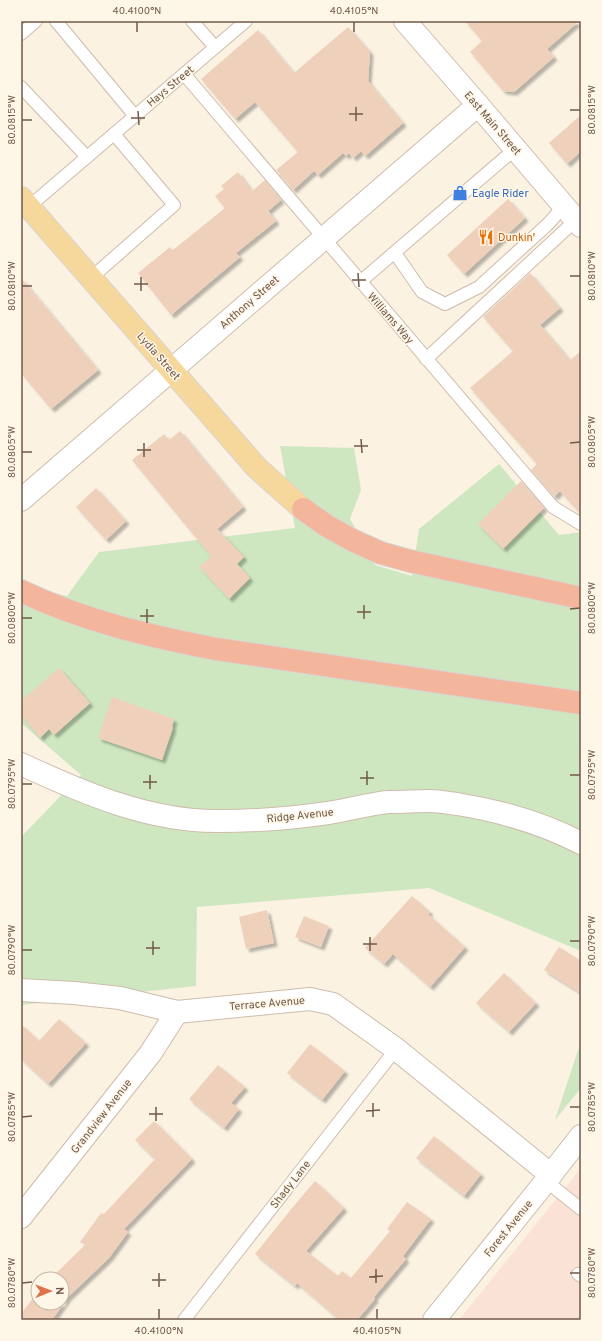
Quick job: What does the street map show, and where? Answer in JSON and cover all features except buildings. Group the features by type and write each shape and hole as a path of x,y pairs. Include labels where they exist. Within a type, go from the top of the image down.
{"highway":[{"path":"303,509 334,530 354,541 381,552 410,561 581,598"},
{"path":"21,591 78,615 122,629 174,641 216,649 581,703"}],"main road":[{"name":"Lydia Street","path":"24,206 91,278 257,468 303,509"}],"street":[{"name":"East Main Street","path":"405,21 574,217"},
{"name":"Anthony Street","path":"21,500 478,105"},
{"name":"Ridge Avenue","path":"21,764 110,801 171,818 219,821 273,819 328,813 386,803 432,801 482,808 529,820 581,843"},
{"name":"Terrace Avenue","path":"21,990 74,993 120,998 177,1012 310,999 333,1004 396,1049 549,1178"},
{"name":"Grandview Avenue","path":"21,1217 150,1054 177,1012"},
{"name":"Forest Avenue","path":"434,1320 549,1178 581,1136"}],"lane":[{"path":"21,34 36,21"},
{"path":"56,21 135,116"},
{"path":"192,21 215,47"},
{"name":"Hays Street","path":"24,206 114,134 246,21"},
{"name":"Williams Way","path":"184,74 323,239 553,507 581,524"},
{"path":"21,87 86,157"},
{"path":"91,278 174,205 114,134"},
{"path":"360,282 396,253 515,148"},
{"path":"396,253 422,292 445,304 480,287 548,224 574,217"},
{"path":"426,359 574,217"},
{"name":"Shady Lane","path":"184,1320 396,1049"},
{"path":"549,1178 581,1209"}],"shaded area":[{"path":"581,1168 581,1320 459,1320"}],"green space":[{"path":"280,446 354,448 361,490 350,519 375,565 412,576 419,529 499,464 559,535 581,532 581,951 429,888 197,907 196,986 21,1005 21,837 81,775 21,723 21,585 67,596 99,552 295,528"},
{"path":"581,1041 581,1088 555,1120"}],"place":[{"name":"Eagle Rider","path":"460,193"},
{"name":"Dunkin'","path":"486,237"}]}
